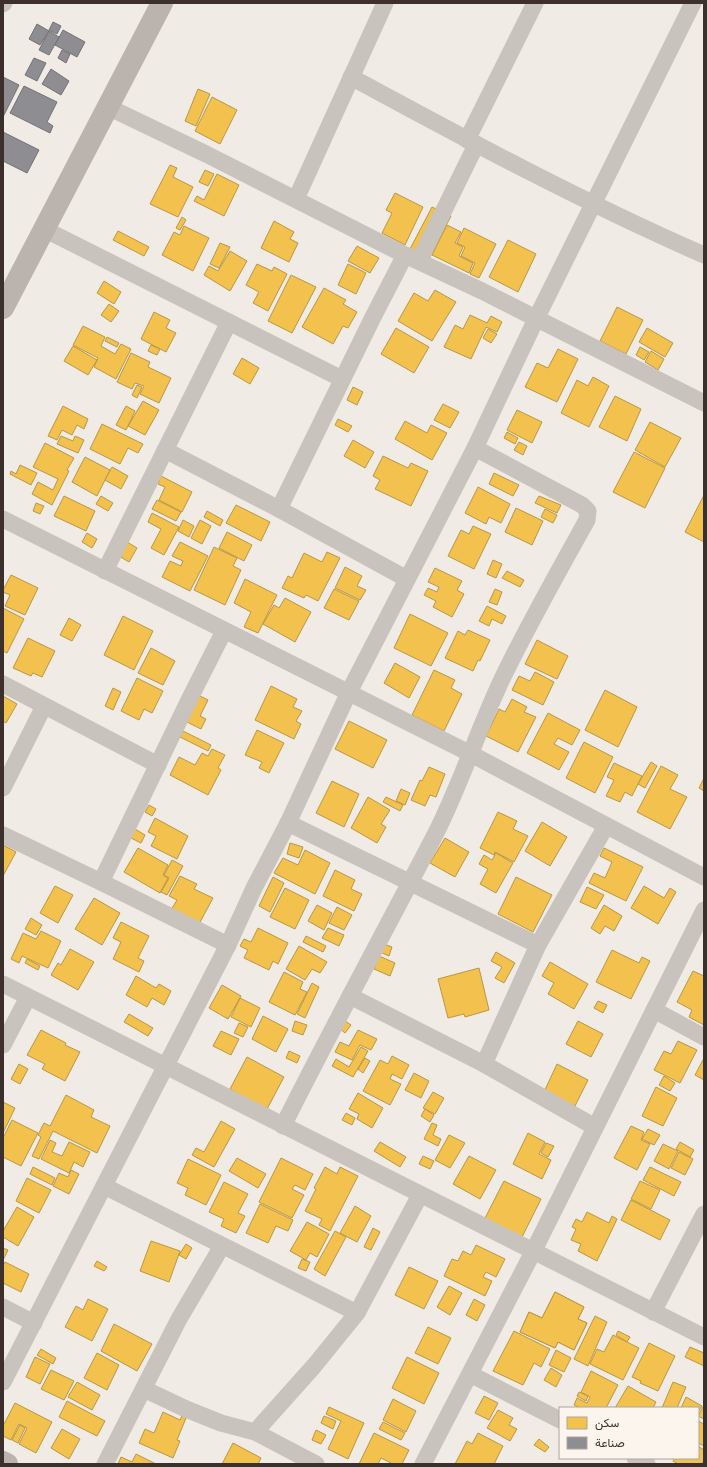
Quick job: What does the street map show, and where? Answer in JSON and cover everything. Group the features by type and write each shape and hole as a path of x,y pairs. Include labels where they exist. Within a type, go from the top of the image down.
{"street":[{"path":"3,308 162,3"},
{"path":"296,199 385,3"},
{"path":"279,509 342,379 412,258 472,142 535,3"},
{"path":"3,1382 228,945 254,888 288,823 349,692 475,448 536,319 693,3"},
{"path":"351,77 472,142 657,235 704,255"},
{"path":"108,107 206,154 412,258 482,291 704,403"},
{"path":"44,229 342,379"},
{"path":"104,571 229,322"},
{"path":"283,1126 436,832 502,680 536,612 587,520 588,511 582,505 475,448"},
{"path":"165,450 279,509 408,579"},
{"path":"3,519 471,754 704,878"},
{"path":"101,882 224,631"},
{"path":"3,684 158,765"},
{"path":"3,788 44,706"},
{"path":"288,823 538,945"},
{"path":"484,1064 538,945 606,826"},
{"path":"3,835 228,945"},
{"path":"423,1464 533,1252 704,910"},
{"path":"3,984 704,1337"},
{"path":"350,996 484,1064 596,1127"},
{"path":"3,1045 28,997"},
{"path":"654,1010 704,1037"},
{"path":"104,1186 357,1313"},
{"path":"255,1432 314,1366 357,1313 420,1194"},
{"path":"654,1312 704,1214"},
{"path":"105,1464 179,1319 222,1246"},
{"path":"3,1307 34,1323"},
{"path":"470,1374 559,1419"},
{"path":"144,1389 186,1409 221,1423 255,1432 316,1464"},
{"path":"637,1459 647,1464"},
{"path":"3,1462 7,1464"}],"building: سكن":[{"path":"198,89 210,94 196,126 185,121"},
{"path":"212,97 237,110 220,144 195,131"},
{"path":"170,165 177,168 173,177 193,187 178,217 150,204"},
{"path":"205,170 214,174 208,186 199,182"},
{"path":"217,174 239,185 224,216 194,201 197,196 204,200"},
{"path":"395,193 423,207 405,245 382,233 392,213 386,210"},
{"path":"432,207 451,216 429,259 410,249"},
{"path":"182,217 186,220 180,230 176,228"},
{"path":"274,221 294,232 290,239 298,243 289,262 261,248"},
{"path":"447,225 461,232 455,243 463,247 459,256 473,263 469,273 432,255"},
{"path":"184,226 209,238 193,271 162,255 174,232 180,235"},
{"path":"464,228 496,244 479,278 470,274 475,263 461,256 465,247 457,243"},
{"path":"118,231 149,247 144,256 113,240"},
{"path":"508,240 536,254 518,292 489,277"},
{"path":"220,243 230,247 219,268 210,264"},
{"path":"357,246 379,258 370,273 348,261"},
{"path":"230,251 247,261 230,291 204,275 209,266 218,271"},
{"path":"257,264 272,271 274,267 287,274 268,311 253,303 259,292 246,285"},
{"path":"348,264 366,273 356,294 338,285"},
{"path":"291,275 316,287 292,333 268,321"},
{"path":"104,281 121,292 114,304 97,293"},
{"path":"324,288 346,300 343,304 357,312 348,328 343,326 333,344 302,327"},
{"path":"435,290 456,302 432,341 398,321 414,293 428,301"},
{"path":"109,304 119,311 111,322 101,315"},
{"path":"617,307 643,320 626,354 600,341"},
{"path":"154,312 170,320 166,328 176,333 166,352 141,339"},
{"path":"470,315 487,323 491,316 502,322 497,332 486,327 471,359 444,347 455,325 463,329"},
{"path":"83,326 105,337 101,346 115,354 121,344 131,349 116,379 94,367 98,358 73,345"},
{"path":"396,328 429,347 414,373 381,354"},
{"path":"647,328 673,343 665,357 639,342"},
{"path":"488,329 497,334 491,343 483,338"},
{"path":"107,337 119,343 117,347 105,341"},
{"path":"151,345 160,349 157,355 148,351"},
{"path":"73,346 97,360 88,375 64,361"},
{"path":"640,347 649,352 644,360 636,355"},
{"path":"558,349 578,359 557,402 525,387 537,363 548,368"},
{"path":"651,351 664,359 658,370 645,362"},
{"path":"131,353 150,362 148,367 171,378 159,403 140,394 144,386 135,383 132,389 117,382"},
{"path":"242,358 259,368 250,384 233,374"},
{"path":"593,377 609,386 589,427 561,413 577,380 588,386"},
{"path":"137,385 142,387 137,398 132,395"},
{"path":"353,387 363,392 357,405 347,400"},
{"path":"615,396 641,409 627,441 599,427"},
{"path":"143,401 159,410 145,435 128,426"},
{"path":"443,404 459,412 450,428 434,420"},
{"path":"63,406 88,419 84,429 77,425 72,435 62,430 57,440 48,436"},
{"path":"126,406 135,411 126,430 116,425"},
{"path":"517,410 542,422 532,443 507,430"},
{"path":"338,419 352,426 348,432 335,425"},
{"path":"405,421 427,433 431,425 447,433 432,460 395,439"},
{"path":"650,422 681,438 665,467 635,450"},
{"path":"102,424 143,444 138,453 128,448 120,464 90,449"},
{"path":"507,432 518,438 515,444 504,438"},
{"path":"61,436 73,441 75,436 84,440 78,453 57,444"},
{"path":"353,440 374,452 365,468 344,456"},
{"path":"519,442 527,446 523,455 514,450"},
{"path":"45,443 74,458 67,470 69,471 52,505 32,494 38,482 53,490 58,479 33,467"},
{"path":"634,452 665,468 645,508 613,492"},
{"path":"383,456 408,468 411,463 428,471 411,506 375,489 380,480 373,476"},
{"path":"85,457 110,470 97,496 72,482"},
{"path":"20,465 37,473 31,485 10,474 11,471 16,474"},
{"path":"112,467 128,476 121,489 105,480"},
{"path":"494,473 519,485 513,496 489,484"},
{"path":"161,476 192,492 182,512 159,500 165,487 158,484"},
{"path":"478,487 510,504 501,523 489,517 486,524 465,513"},
{"path":"704,495 704,542 685,532"},
{"path":"64,496 95,511 86,531 54,516"},
{"path":"101,496 113,503 108,511 96,504"},
{"path":"539,496 561,505 557,513 535,503"},
{"path":"157,500 181,512 176,521 152,509"},
{"path":"36,503 44,506 40,514 33,511"},
{"path":"236,505 270,522 261,541 226,523"},
{"path":"516,508 543,521 532,545 505,532"},
{"path":"545,509 557,515 553,523 541,517"},
{"path":"207,511 223,520 220,526 204,517"},
{"path":"152,513 179,527 164,555 151,548 161,529 148,522"},
{"path":"183,520 194,526 189,537 178,531"},
{"path":"200,520 211,526 202,544 191,538"},
{"path":"473,526 491,534 474,569 448,556 461,530 469,534"},
{"path":"227,532 252,545 244,561 219,548"},
{"path":"87,533 97,539 92,548 82,542"},
{"path":"127,542 137,548 129,562 119,556"},
{"path":"180,542 208,556 190,591 162,577 170,561 181,566 183,561 172,556"},
{"path":"214,547 237,558 233,566 241,570 225,605 194,590"},
{"path":"327,552 340,558 318,601 306,595 304,598 282,588 288,576 292,578 304,553 322,562"},
{"path":"493,560 502,564 496,578 487,574"},
{"path":"345,567 362,576 357,586 366,590 360,600 335,588"},
{"path":"435,568 462,581 457,590 464,594 452,617 433,607 436,601 424,595 428,588 437,592 439,587 428,582"},
{"path":"507,571 524,580 520,587 502,578"},
{"path":"11,575 38,588 25,615 5,606 10,595 3,592 3,590"},
{"path":"245,579 277,595 258,633 244,627 251,612 234,603"},
{"path":"334,589 359,601 349,620 324,608"},
{"path":"495,589 502,592 497,605 489,602"},
{"path":"285,598 311,612 295,642 263,624 274,605 279,608"},
{"path":"487,606 506,616 502,624 492,619 489,626 479,621"},
{"path":"3,608 24,619 7,653 3,651"},
{"path":"410,614 448,633 431,666 394,648"},
{"path":"123,616 153,631 134,670 104,655"},
{"path":"69,618 81,625 72,641 60,635"},
{"path":"468,630 490,640 480,661 478,660 473,671 445,658 458,631 465,635"},
{"path":"28,638 55,651 42,677 33,673 31,676 13,668"},
{"path":"537,640 568,656 557,679 525,664"},
{"path":"151,648 175,661 163,685 138,673"},
{"path":"395,663 420,677 409,698 384,683"},
{"path":"434,670 455,680 451,688 462,694 444,731 412,715"},
{"path":"535,672 554,682 543,705 512,690 519,676 530,681"},
{"path":"137,678 163,691 152,713 144,709 139,720 121,711"},
{"path":"271,686 297,699 293,707 302,711 296,721 301,724 294,739 255,720"},
{"path":"113,688 121,692 113,710 105,706"},
{"path":"605,690 637,707 618,747 585,730"},
{"path":"198,695 208,700 200,716 206,719 201,729 185,721"},
{"path":"3,696 17,704 6,723 3,721"},
{"path":"512,699 527,707 524,712 536,717 518,752 486,736 499,709 505,712"},
{"path":"548,713 580,730 572,745 558,738 554,744 569,752 559,770 527,753"},
{"path":"349,721 387,740 373,768 335,749"},
{"path":"257,730 284,743 269,773 259,768 262,762 245,755"},
{"path":"183,731 211,745 208,751 180,737"},
{"path":"584,742 613,757 595,793 566,778"},
{"path":"212,749 225,755 218,768 221,770 208,795 170,775 179,757 195,765 202,753 208,756"},
{"path":"651,762 657,766 645,788 638,784"},
{"path":"614,763 642,776 632,796 625,792 620,802 606,796 614,780 607,777"},
{"path":"661,766 678,775 670,789 687,797 670,829 637,812"},
{"path":"429,767 445,774 436,797 430,795 425,806 411,800 420,780 422,781"},
{"path":"704,778 704,791 699,788"},
{"path":"332,781 359,794 344,827 316,813"},
{"path":"401,789 410,793 405,805 396,801"},
{"path":"368,797 390,810 381,824 386,827 377,843 351,828"},
{"path":"386,797 403,805 400,811 383,802"},
{"path":"149,805 156,809 152,816 145,812"},
{"path":"498,812 517,821 513,829 528,836 514,862 495,852 494,855 480,848"},
{"path":"155,818 188,836 177,859 151,846 156,836 148,832"},
{"path":"542,822 567,837 550,866 525,851"},
{"path":"135,829 145,835 141,843 131,838"},
{"path":"445,838 469,852 455,877 430,863"},
{"path":"290,843 303,847 299,858 287,854"},
{"path":"3,845 16,852 3,876"},
{"path":"138,848 168,865 163,875 168,878 160,893 124,872"},
{"path":"604,848 643,867 626,901 589,883 594,873 605,878 612,862 600,856"},
{"path":"305,850 330,863 315,894 274,873 283,858 298,865"},
{"path":"496,853 513,863 496,893 480,884 488,869 479,864 484,855 492,860"},
{"path":"172,860 183,866 167,895 161,892 169,878 164,875"},
{"path":"335,870 355,880 351,889 362,894 354,911 323,896"},
{"path":"180,876 197,884 194,889 213,898 199,924 171,910 177,900 169,896"},
{"path":"273,877 284,883 270,912 259,906"},
{"path":"516,877 552,895 533,932 498,914"},
{"path":"55,886 73,895 58,923 40,913"},
{"path":"644,886 664,898 670,888 676,892 658,924 631,908"},
{"path":"587,887 604,895 596,909 580,902"},
{"path":"285,888 309,900 295,929 270,917"},
{"path":"94,898 120,913 102,945 75,929"},
{"path":"317,905 332,913 324,930 308,921"},
{"path":"604,905 622,916 614,931 605,926 600,934 591,928"},
{"path":"337,907 352,915 344,930 329,923"},
{"path":"31,918 42,925 36,935 25,929"},
{"path":"121,922 149,936 138,958 144,961 139,972 113,959 121,942 113,938"},
{"path":"258,928 288,943 278,964 273,961 269,970 244,958 248,950 240,946 244,939 251,942"},
{"path":"328,928 344,935 339,946 322,938"},
{"path":"41,931 61,941 48,968 22,956 19,963 11,959 23,933 36,939"},
{"path":"306,936 326,946 323,952 303,942"},
{"path":"384,944 392,947 389,956 380,952"},
{"path":"299,946 327,962 320,973 312,969 305,980 286,969"},
{"path":"70,949 94,962 78,990 51,975 58,963 61,965"},
{"path":"612,950 639,963 642,957 650,961 631,999 596,982"},
{"path":"496,952 515,963 504,983 495,978 502,967 491,961"},
{"path":"379,956 395,963 390,976 374,969"},
{"path":"27,959 40,966 38,970 25,963"},
{"path":"550,962 588,984 574,1009 548,994 554,983 542,976"},
{"path":"479,968 489,1010 465,1017 464,1014 448,1018 438,979"},
{"path":"693,971 704,976 704,1025 689,1017 692,1010 677,1002"},
{"path":"284,972 303,982 300,989 307,992 295,1015 269,1002"},
{"path":"136,976 156,988 159,984 171,991 164,1005 152,998 147,1007 126,995"},
{"path":"312,983 319,987 305,1018 297,1014"},
{"path":"222,985 241,996 228,1019 209,1008"},
{"path":"240,998 260,1008 251,1027 231,1017"},
{"path":"598,1001 607,1005 603,1013 594,1008"},
{"path":"129,1014 153,1028 148,1036 124,1022"},
{"path":"263,1016 288,1029 276,1052 252,1039"},
{"path":"295,1021 307,1025 303,1035 292,1031"},
{"path":"345,1021 351,1025 345,1033 339,1028"},
{"path":"578,1021 603,1034 591,1057 566,1044"},
{"path":"239,1023 248,1027 243,1037 234,1033"},
{"path":"41,1030 66,1043 65,1045 80,1052 65,1081 42,1069 45,1064 27,1055"},
{"path":"358,1030 377,1039 371,1050 360,1045 352,1060 335,1052 340,1042 349,1046"},
{"path":"221,1031 239,1039 231,1055 213,1046"},
{"path":"678,1041 697,1050 680,1083 654,1070 664,1051 671,1054"},
{"path":"361,1047 368,1051 353,1077 332,1066 336,1059 349,1067"},
{"path":"289,1051 300,1056 297,1063 286,1058"},
{"path":"392,1056 409,1065 402,1079 392,1074 390,1079 401,1084 390,1105 363,1091 380,1060 388,1064"},
{"path":"247,1057 284,1077 266,1111 230,1089"},
{"path":"365,1058 370,1061 363,1073 358,1069"},
{"path":"704,1058 704,1080 695,1075"},
{"path":"19,1064 28,1069 20,1084 11,1079"},
{"path":"557,1064 588,1080 575,1106 543,1094"},
{"path":"414,1073 429,1081 421,1098 405,1090"},
{"path":"664,1076 675,1083 670,1091 659,1085"},
{"path":"656,1087 677,1098 663,1126 642,1116"},
{"path":"433,1092 444,1098 435,1114 423,1108"},
{"path":"358,1093 383,1108 372,1128 357,1119 359,1114 349,1109"},
{"path":"66,1095 94,1110 91,1117 110,1126 97,1153 53,1131 39,1159 32,1156 41,1137 38,1135 44,1123 50,1126"},
{"path":"3,1102 15,1108 3,1133"},
{"path":"425,1109 434,1115 430,1122 421,1116"},
{"path":"346,1113 355,1118 352,1125 342,1120"},
{"path":"12,1120 38,1133 21,1166 3,1157 3,1138"},
{"path":"221,1121 235,1129 214,1167 192,1155 196,1148 204,1152"},
{"path":"432,1123 437,1125 433,1135 441,1139 438,1146 424,1139"},
{"path":"631,1126 644,1132 641,1140 650,1144 637,1170 614,1158"},
{"path":"648,1129 660,1135 654,1145 642,1139"},
{"path":"528,1133 545,1142 539,1154 551,1160 542,1179 513,1164"},
{"path":"449,1135 465,1143 450,1168 435,1160"},
{"path":"50,1140 56,1143 52,1152 62,1156 69,1142 90,1152 83,1167 74,1162 69,1173 41,1159"},
{"path":"380,1142 406,1157 400,1167 374,1151"},
{"path":"680,1142 694,1150 690,1157 676,1149"},
{"path":"546,1143 554,1146 548,1157 541,1153"},
{"path":"663,1144 678,1151 669,1169 654,1161"},
{"path":"679,1152 693,1159 685,1175 671,1168"},
{"path":"423,1156 434,1161 430,1169 419,1164"},
{"path":"469,1156 496,1170 480,1199 453,1184"},
{"path":"237,1158 266,1174 258,1188 229,1171"},
{"path":"281,1158 313,1174 305,1190 295,1185 292,1189 304,1195 292,1218 259,1202"},
{"path":"188,1159 221,1175 206,1205 185,1195 188,1188 177,1183"},
{"path":"33,1167 55,1178 52,1185 30,1174"},
{"path":"325,1167 337,1174 340,1167 358,1176 330,1231 319,1225 322,1219 305,1211 316,1189 314,1188"},
{"path":"650,1167 681,1182 674,1196 643,1180"},
{"path":"71,1170 79,1174 69,1194 53,1186 59,1173 68,1177"},
{"path":"27,1178 51,1190 39,1213 16,1201"},
{"path":"504,1181 541,1199 519,1243 482,1224"},
{"path":"640,1181 660,1190 651,1209 631,1199"},
{"path":"224,1182 248,1194 238,1213 245,1216 236,1233 221,1226 224,1219 209,1212"},
{"path":"631,1200 670,1220 660,1240 621,1220"},
{"path":"260,1204 293,1220 288,1231 276,1226 268,1243 246,1233"},
{"path":"355,1206 371,1216 357,1242 340,1233"},
{"path":"17,1207 34,1217 18,1246 3,1237 3,1231"},
{"path":"587,1212 609,1223 612,1216 617,1219 597,1261 578,1251 581,1244 571,1240 576,1229 572,1227 576,1219 582,1222"},
{"path":"307,1222 329,1234 317,1257 310,1253 306,1260 290,1251"},
{"path":"373,1228 380,1232 371,1250 364,1247"},
{"path":"335,1231 346,1237 325,1276 314,1269"},
{"path":"151,1241 180,1251 169,1282 140,1271"},
{"path":"186,1244 192,1248 186,1259 179,1255"},
{"path":"476,1245 505,1259 496,1277 486,1272 483,1277 492,1281 485,1296 444,1276 452,1259 458,1261 463,1251 471,1255"},
{"path":"3,1248 8,1250 3,1260"},
{"path":"302,1259 310,1262 306,1271 298,1268"},
{"path":"97,1261 107,1267 104,1271 94,1266"},
{"path":"5,1262 29,1274 21,1292 3,1283 3,1266"},
{"path":"409,1267 438,1281 424,1309 395,1295"},
{"path":"449,1286 462,1293 450,1315 437,1307"},
{"path":"555,1292 584,1307 578,1319 587,1323 574,1350 558,1342 555,1348 520,1332 529,1312 542,1318"},
{"path":"555,1292 584,1307 578,1319 587,1323 574,1350 558,1342 555,1348 520,1332 529,1312 542,1318"},
{"path":"88,1299 108,1309 92,1341 65,1327 76,1306 83,1310"},
{"path":"474,1299 485,1305 477,1321 466,1315"},
{"path":"595,1316 607,1322 588,1366 574,1359"},
{"path":"114,1324 152,1344 137,1371 101,1351"},
{"path":"428,1327 451,1338 438,1364 415,1353"},
{"path":"514,1331 550,1349 541,1367 534,1363 523,1385 493,1371"},
{"path":"618,1331 630,1337 627,1342 616,1335"},
{"path":"613,1335 639,1348 623,1380 590,1364 597,1349 604,1352"},
{"path":"649,1343 675,1356 658,1391 640,1383 641,1381 632,1377"},
{"path":"690,1347 704,1353 704,1366 685,1357"},
{"path":"41,1349 56,1358 53,1364 37,1355"},
{"path":"556,1350 571,1358 564,1372 549,1365"},
{"path":"97,1353 119,1365 107,1390 84,1378"},
{"path":"35,1357 50,1364 40,1384 26,1377"},
{"path":"407,1357 439,1373 424,1404 392,1388"},
{"path":"551,1368 562,1375 556,1387 544,1380"},
{"path":"51,1370 74,1381 64,1400 41,1389"},
{"path":"591,1371 618,1385 607,1407 578,1407 574,1405 577,1398 587,1403 590,1397 581,1392"},
{"path":"77,1382 100,1395 92,1410 68,1397"},
{"path":"673,1382 686,1387 677,1407 662,1407"},
{"path":"628,1386 656,1402 654,1407 616,1407"},
{"path":"579,1392 588,1396 586,1401 577,1396"},
{"path":"484,1396 498,1403 489,1420 475,1413"},
{"path":"686,1397 702,1406 699,1410 699,1407 681,1407"},
{"path":"393,1399 416,1411 406,1432 383,1420"},
{"path":"67,1401 105,1421 97,1436 59,1417"},
{"path":"15,1403 52,1422 36,1453 19,1444 27,1428 19,1424 11,1440 3,1436 3,1426"},
{"path":"704,1405 704,1419 699,1416"},
{"path":"329,1407 364,1423 348,1459 328,1449 341,1421 326,1414"},
{"path":"498,1410 513,1418 509,1425 517,1429 510,1441 487,1428"},
{"path":"184,1411 188,1413 177,1440 180,1441 173,1458 139,1443 145,1429 154,1433 163,1412 180,1420"},
{"path":"324,1416 336,1421 333,1429 321,1423"},
{"path":"383,1422 405,1433 401,1440 379,1429"},
{"path":"699,1422 704,1424 704,1446 699,1444"},
{"path":"20,1425 25,1428 18,1443 12,1440"},
{"path":"62,1429 80,1439 69,1459 51,1448"},
{"path":"316,1430 326,1435 321,1444 312,1440"},
{"path":"374,1433 409,1450 402,1464 393,1464 381,1458 378,1464 359,1464"},
{"path":"478,1433 503,1446 494,1464 455,1464 467,1441 472,1444"},
{"path":"539,1439 549,1447 545,1452 534,1445"},
{"path":"233,1443 261,1458 258,1464 222,1464"},
{"path":"699,1447 704,1450 704,1460 702,1464 678,1464 673,1461 674,1459 699,1459"},
{"path":"136,1454 156,1464 118,1464 121,1457 132,1462"}],"building: صناعة":[{"path":"53,22 61,26 57,34 49,30"},
{"path":"37,24 49,31 40,45 29,39"},
{"path":"63,30 85,42 77,57 55,45"},
{"path":"49,31 59,37 49,55 39,50"},
{"path":"62,50 70,54 66,63 58,58"},
{"path":"34,58 46,63 37,81 25,75"},
{"path":"51,69 69,81 61,95 42,84"},
{"path":"3,77 19,85 3,117"},
{"path":"24,86 57,102 47,122 53,126 50,133 10,113"},
{"path":"3,132 39,150 27,173 3,161"}]}
